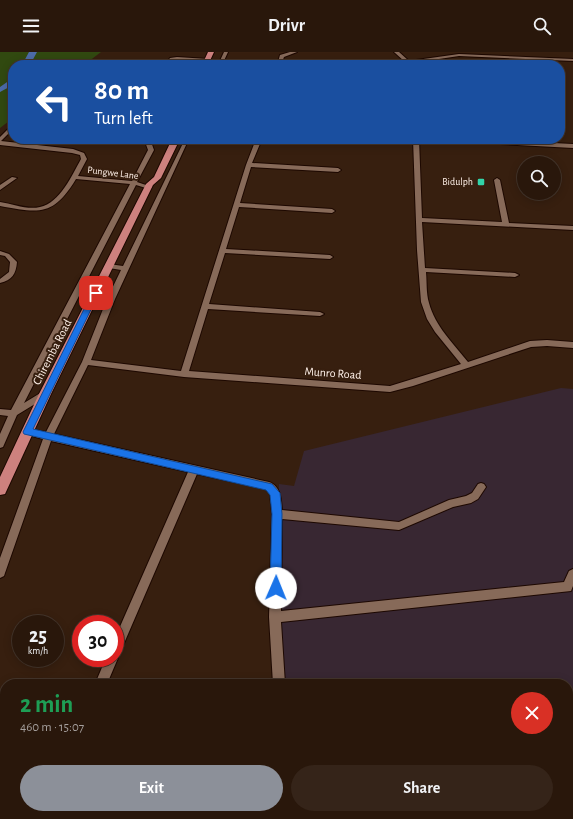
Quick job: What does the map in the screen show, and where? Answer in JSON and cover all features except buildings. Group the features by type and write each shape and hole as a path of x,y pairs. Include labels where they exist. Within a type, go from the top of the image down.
{"main road":[{"name":"Chiremba Road","path":"150,185 149,177 166,144"},
{"name":"Chiremba Road","path":"0,490 28,432 104,261 150,185 157,178 174,144"}],"street":[{"path":"281,60 282,56 295,52"},
{"path":"396,52 405,60"},
{"path":"532,52 534,58"},
{"path":"434,60 459,56 474,58 534,58 573,60"},
{"path":"172,60 174,58 190,60"},
{"path":"0,140 8,131"},
{"path":"0,204 31,209 45,208 55,202 74,177 84,159 84,156 78,152 9,144"},
{"name":"Chiremba Road","path":"0,444 14,412 104,261 134,183 151,150 150,144"},
{"path":"0,573 49,435 86,362 111,299 184,144"},
{"path":"184,374 204,306 257,144"},
{"path":"416,144 420,250 423,270 424,296 431,319 466,364"},
{"path":"545,144 573,146"},
{"path":"249,165 338,170"},
{"name":"Pungwe Lane","path":"74,177 150,185 165,185"},
{"path":"0,188 14,178"},
{"path":"497,180 506,224"},
{"path":"238,204 332,211"},
{"path":"420,220 573,228"},
{"path":"223,251 330,257"},
{"path":"0,253 7,255 14,262 13,274 9,278 0,282"},
{"path":"104,261 126,268"},
{"path":"423,270 515,275"},
{"path":"204,306 320,314"},
{"name":"Munro Road","path":"86,362 184,374 390,388 410,384 466,364 530,344 573,344"},
{"path":"0,412 14,412 45,394"},
{"path":"28,432 49,435 194,470 268,486 275,493 277,514 275,617 279,679"},
{"path":"124,630 194,470"},
{"path":"277,514 399,526 452,503 468,500 475,496 481,487"},
{"path":"275,617 567,587 573,574"},
{"path":"103,679 108,667"}],"shaded area":[{"path":"561,388 573,389 573,679 279,679 279,484 294,486 304,451"}],"green space":[{"path":"0,52 101,52 91,60 8,60 8,122 0,128"}],"waterway":[{"path":"29,60 33,52"},
{"path":"0,90 8,85"}],"place":[{"name":"Bidulph","path":"481,182"}],"route":[{"path":"96,293 45,394 28,432 49,435 194,470 268,486 275,493 277,514 276,588"}]}
